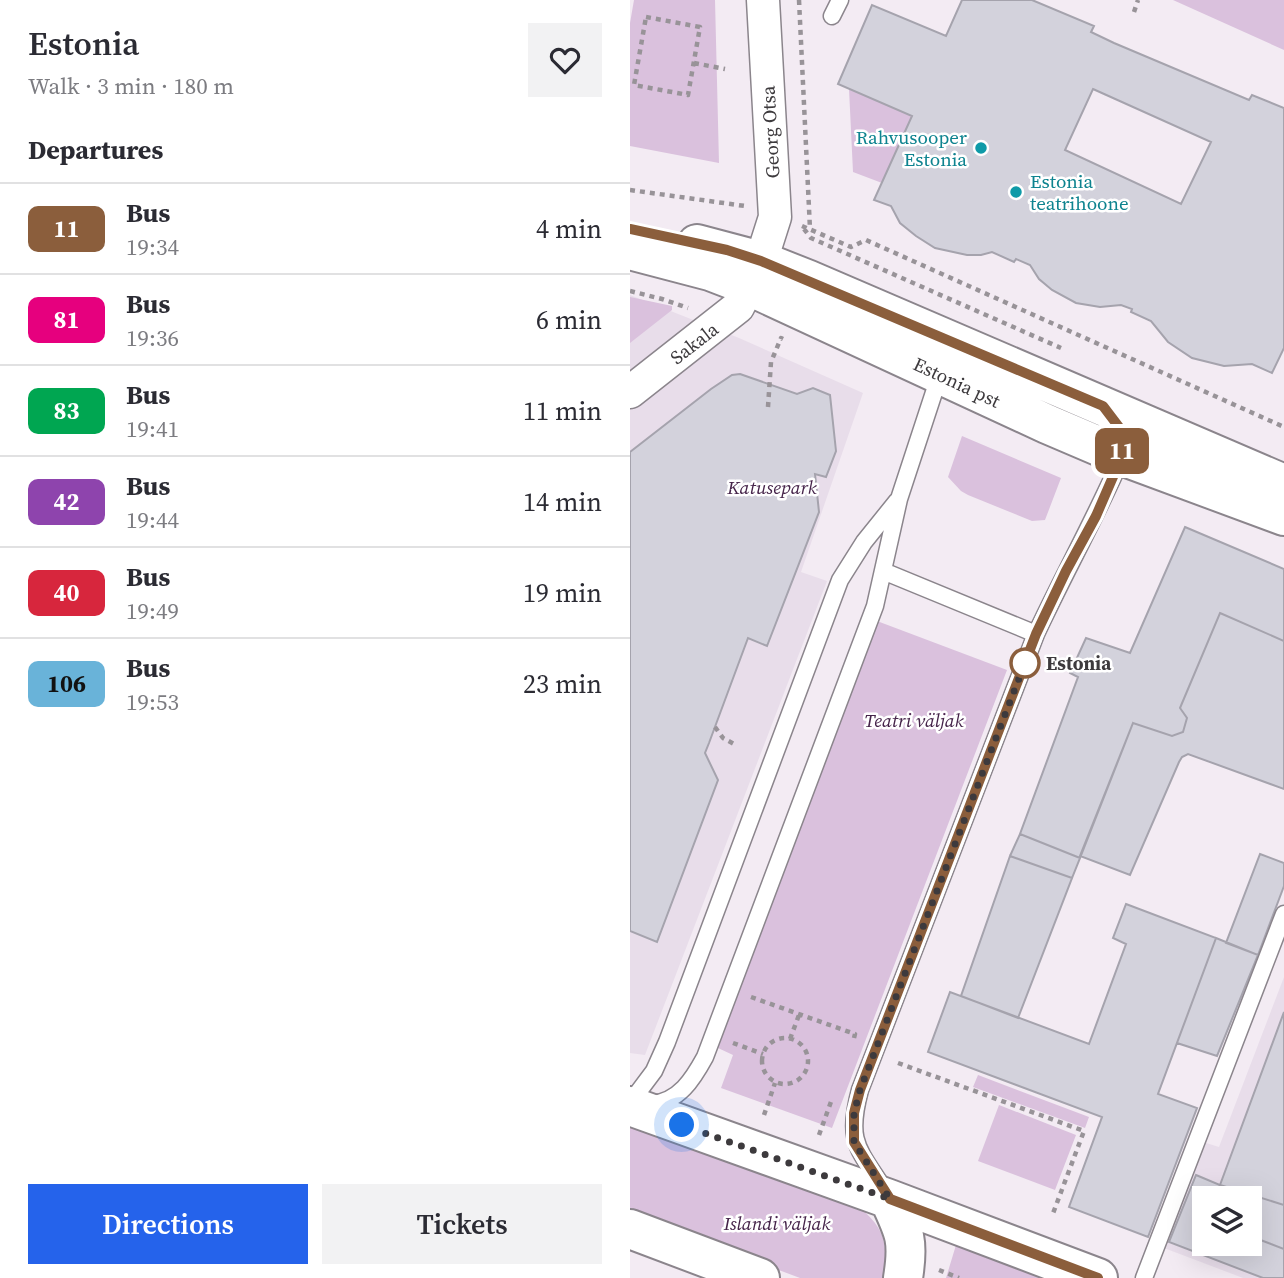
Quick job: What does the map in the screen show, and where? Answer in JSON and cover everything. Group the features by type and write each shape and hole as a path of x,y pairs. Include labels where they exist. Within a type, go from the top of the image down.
{"main road":[{"name":"Estonia pst","path":"630,229 727,250 755,274 939,374 1117,434 1284,484"},
{"name":"Estonia pst","path":"630,250 710,271 755,274 996,359 1117,434 1284,516"},
{"path":"630,1105 1098,1278"},
{"path":"890,1199 905,1234 908,1252 921,1274"},
{"path":"630,1229 760,1278"}],"street":[{"name":"Georg Otsa","path":"755,274 775,217 763,0"},
{"name":"Sakala","path":"630,392 738,307 755,274"}],"lane":[{"path":"832,16 840,0"},
{"path":"630,1105 658,1104 672,1098 692,1082 705,1057 875,606 899,499 939,374 962,363 996,359"},
{"path":"890,1199 854,1142 854,1113 860,1090 1036,634 1096,516 1117,434"},
{"path":"630,1105 654,1071 667,1042 840,580 864,542 899,499"},
{"path":"883,571 1036,634"},
{"path":"1144,1278 1284,914"}],"path":[{"path":"799,0 811,238"},
{"path":"1133,12 1138,0"},
{"path":"646,17 700,27 694,63 688,95 634,85 646,17"},
{"path":"694,63 725,69"},
{"path":"630,190 749,206"},
{"path":"1065,350 811,238 801,226 851,247 866,240 1284,427"},
{"path":"630,291 696,311"},
{"path":"768,407 771,362 781,338"},
{"path":"715,727 723,738 736,745"},
{"path":"745,1008 750,996 855,1034 850,1047"},
{"path":"790,1039 799,1015"},
{"path":"728,1054 736,1031"},
{"path":"790,1039 803,1047 808,1061 807,1069 791,1084 775,1082 764,1072 763,1054 775,1040 790,1039"},
{"path":"732,1043 763,1054"},
{"path":"898,1063 1084,1131 1052,1216"},
{"path":"764,1115 775,1082"},
{"path":"819,1135 832,1097"},
{"path":"921,1274 959,1278"}],"shaded area":[{"path":"630,295 739,338 863,393 801,572 827,581 645,1055 630,1053"},
{"path":"1284,977 1284,1278 1243,1278 1164,1248 1203,1142 1219,1147"}],"green space":[{"path":"634,0 715,0 719,163 630,146 630,23"},
{"path":"1173,0 1284,0 1284,50"},
{"path":"849,89 912,116 882,183 853,172"},
{"path":"630,297 672,306 672,310 630,343"},
{"path":"962,436 1061,478 1045,520 1032,521 961,491 948,477"},
{"name":"Teatri väljak","path":"877,621 1007,670 832,1128 721,1088 733,1055 718,1048"},
{"path":"978,1075 1089,1117 1085,1128 973,1087"},
{"path":"999,1105 1076,1135 1055,1190 978,1161"},
{"name":"Islandi väljak","path":"630,1125 860,1208 876,1224 883,1239 884,1278 800,1278 630,1214"},
{"path":"956,1245 1046,1278 946,1278"}],"building":[{"name":"Estonia teatrihoone","path":"962,0 1032,0 1094,26 1091,32 1114,43 1249,100 1252,95 1284,108 1284,348 1272,373 1252,364 1224,366 1192,358 1168,342 1151,321 1131,312 1132,309 1121,305 1100,307 1076,303 1052,290 1039,279 1030,265 1016,259 1014,262 992,252 967,255 935,248 900,223 891,206 874,200 912,116 838,84 872,5 946,36","holes":["1093,89 1211,142 1181,204 1065,150"]},
{"path":"740,374 797,394 813,388 830,395 836,451 826,477 815,474 819,512 767,646 748,638 705,753 718,780 657,942 630,931 630,452 711,389 732,375"},
{"path":"1185,527 1284,569 1284,641 1220,613 1180,708 1187,718 1183,732 1172,736 1133,723 1080,858 1020,834 1078,677 1070,673 1086,638 1130,653"},
{"path":"1220,613 1284,641 1284,789 1188,754 1179,762 1130,875 1080,856 1133,723 1172,736 1183,732 1187,718 1180,708"},
{"path":"1020,834 1080,858 1072,878 1010,856"},
{"path":"1260,854 1284,863 1284,886 1258,955 1226,943"},
{"path":"1010,856 1072,878 1018,1018 961,996"},
{"path":"1126,904 1216,938 1158,1094 1197,1108 1148,1237 1069,1207 1102,1117 928,1052 950,992 1089,1044 1126,944 1113,938"},
{"path":"1216,938 1258,955 1217,1056 1177,1043"},
{"path":"1284,1012 1284,1205 1262,1198 1262,1186 1220,1185"},
{"path":"1196,1175 1220,1185 1192,1186 1192,1251 1169,1242"},
{"path":"1262,1198 1284,1205 1284,1249 1262,1241"},
{"path":"1262,1241 1284,1249 1284,1278 1263,1278 1206,1256 1262,1256"}],"bus line":[{"name":"11","path":"630,229 727,250 809,280 1103,406 1122,431 1122,456 1096,516 1036,634 860,1090 854,1113 854,1142 890,1199 1098,1278"}],"place":[{"name":"Rahvusooper Estonia","path":"981,148"},
{"name":"Estonia teatrihoone","path":"1016,192"},
{"name":"Estonia","path":"1025,663"}],"route":[{"path":"682,1125 890,1199 854,1142 854,1113 860,1090 1025,663"}],"park label":[{"name":"Katusepark","path":"772,487"}]}
